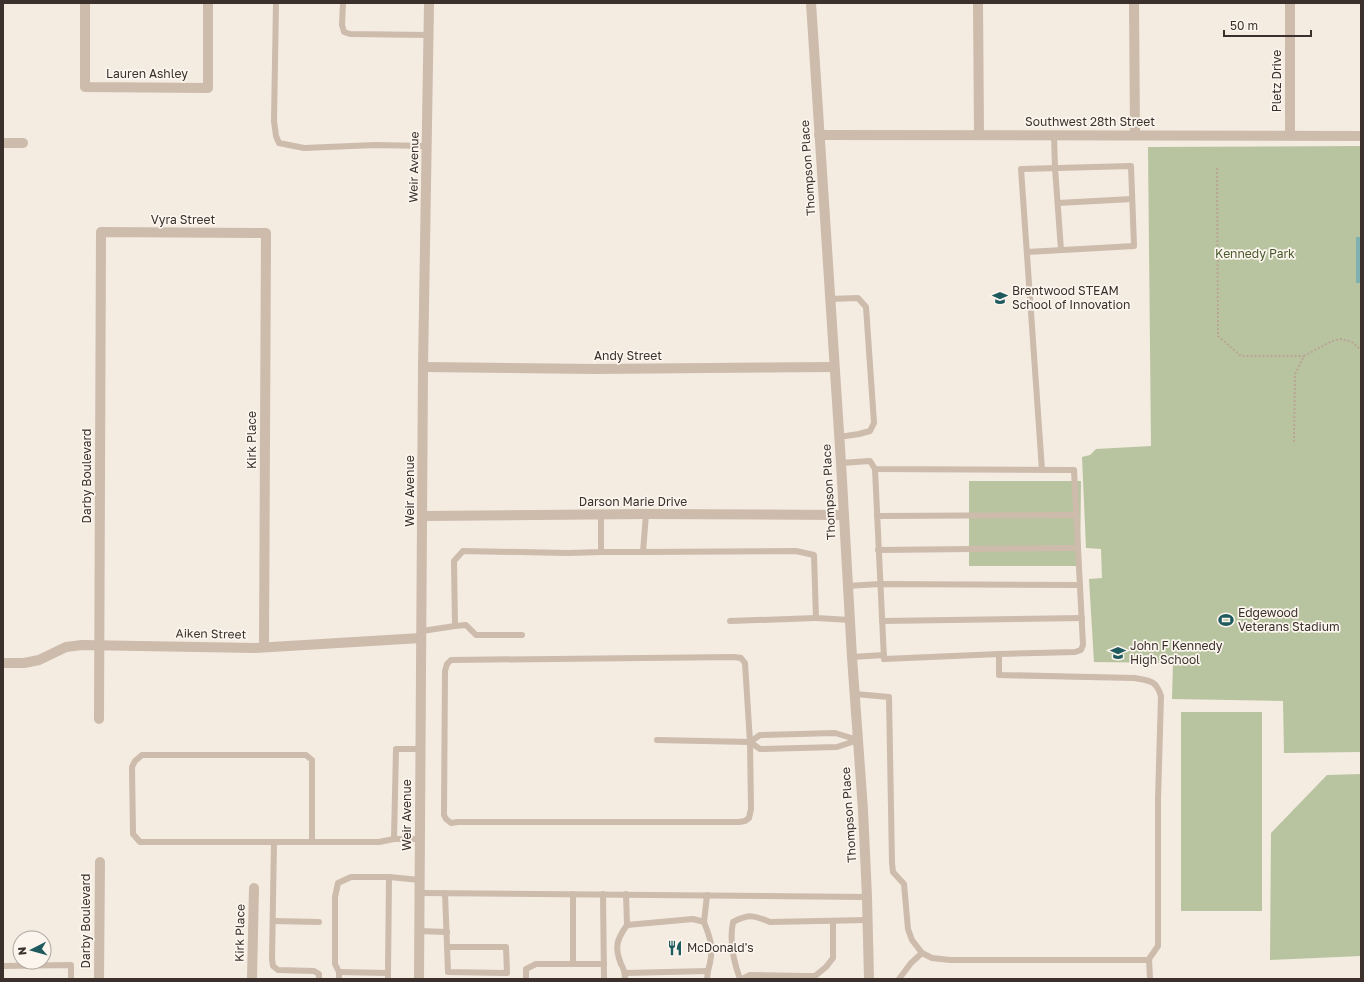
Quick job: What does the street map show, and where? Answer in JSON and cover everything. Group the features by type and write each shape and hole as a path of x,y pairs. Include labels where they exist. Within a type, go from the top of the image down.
{"street":[{"name":"Lauren Ashley","path":"85,3 85,87 208,88 208,3"},
{"name":"Weir Avenue","path":"419,979 423,367 428,3"},
{"name":"Thompson Place","path":"811,3 858,740 867,897 869,979"},
{"path":"978,3 979,134"},
{"path":"1134,3 1135,135"},
{"name":"Pletz Drive","path":"1290,3 1290,135"},
{"name":"Southwest 28th Street","path":"819,135 1054,134 1361,136"},
{"path":"3,143 23,143"},
{"name":"Vyra Street","path":"101,232 266,233"},
{"name":"Darby Boulevard","path":"99,719 101,232"},
{"name":"Kirk Place","path":"264,647 266,233"},
{"name":"Andy Street","path":"423,367 587,369 834,367"},
{"name":"Darson Marie Drive","path":"423,516 601,514 843,516"},
{"name":"Aiken Street","path":"3,663 24,663 39,660 71,646 264,647 421,634"},
{"name":"Darby Boulevard","path":"99,979 100,862"},
{"name":"Kirk Place","path":"252,979 254,888"}],"lane":[{"path":"276,3 274,121 276,136 280,143 304,148 374,144 427,146"},
{"path":"343,3 342,25 344,32 350,34 428,35"},
{"path":"1054,134 1061,250"},
{"path":"1027,252 1134,246 1131,166 1021,169 1042,470"},
{"path":"1058,203 1132,199"},
{"path":"830,299 858,298 866,307 874,423 870,431 839,437"},
{"path":"841,463 870,461 875,469 884,657"},
{"path":"852,656 884,657 1075,652 1082,650 1083,645 1074,470 875,469"},
{"path":"601,514 601,552"},
{"path":"643,552 646,514"},
{"path":"877,516 1076,515"},
{"path":"878,550 1078,548"},
{"path":"455,626 454,561 462,551 568,553 796,551 814,556 816,618"},
{"path":"848,586 880,584 1080,585"},
{"path":"730,621 816,618 850,620"},
{"path":"882,621 1082,618"},
{"path":"421,634 466,625 476,635 522,635"},
{"path":"999,654 999,675 1135,678 1151,681 1158,686 1161,696 1158,800 1158,946 1149,960 1150,979"},
{"path":"741,658 745,663 750,742 751,809 750,818 745,821 451,823 444,815 445,671 450,660 741,658"},
{"path":"855,694 889,697 893,872 904,884 908,929 912,940 922,953 932,958 950,960 1149,960"},
{"path":"750,742 760,735 836,733 858,740"},
{"path":"658,740 750,742 760,749 836,747 858,740"},
{"path":"394,839 396,749 420,749"},
{"path":"312,842 312,760 306,755 142,755 135,761 132,767 133,834 140,842 312,842 379,842 394,839 419,839"},
{"path":"274,842 273,966 278,970 314,970 319,974 319,979"},
{"path":"389,877 388,976 339,976 335,964 335,897 338,882 351,877 389,877 420,880"},
{"path":"420,892 867,897"},
{"path":"445,893 447,932 447,946 448,972 463,970 489,970 500,976 507,973 506,947 490,950 476,947 447,946"},
{"path":"573,894 573,964"},
{"path":"603,894 604,979"},
{"path":"626,894 627,925 620,935 616,946 618,957 625,976 708,971"},
{"path":"707,895 704,922 712,943 708,979"},
{"path":"833,920 833,958 826,967 815,976 750,975 741,979 733,958 731,934 733,922 744,916 758,917 770,922 833,920 868,920"},
{"path":"627,925 693,919 704,922"},
{"path":"273,921 319,922"},
{"path":"419,931 447,932"},
{"path":"463,947 463,954"},
{"path":"476,947 476,954"},
{"path":"900,979 911,963 922,953"},
{"path":"526,979 526,970 536,964 604,964"},
{"path":"3,966 71,965 71,979"}],"path":[{"path":"1217,168 1218,336 1241,356 1304,356"},
{"path":"1294,442 1295,374 1298,365 1304,356 1332,341 1341,339 1352,342 1361,350"}],"green space":[{"name":"Kennedy Park","path":"1361,146 1361,752 1284,753 1283,701 1172,699 1173,663 1094,662 1089,579 1102,578 1101,549 1086,548 1082,457 1090,455 1096,449 1151,446 1148,147"},
{"path":"969,481 1081,481 1080,566 969,566"},
{"path":"1181,712 1262,712 1262,911 1181,911"},
{"path":"1361,774 1361,956 1270,960 1271,833 1327,775"}],"water":[{"path":"1356,237 1361,237 1361,283 1356,283"}],"place":[{"name":"Brentwood STEAM School of Innovation","path":"1000,298"},
{"name":"Edgewood Veterans Stadium","path":"1226,620"},
{"name":"John F Kennedy High School","path":"1118,653"},
{"name":"McDonald's","path":"675,948"}]}
